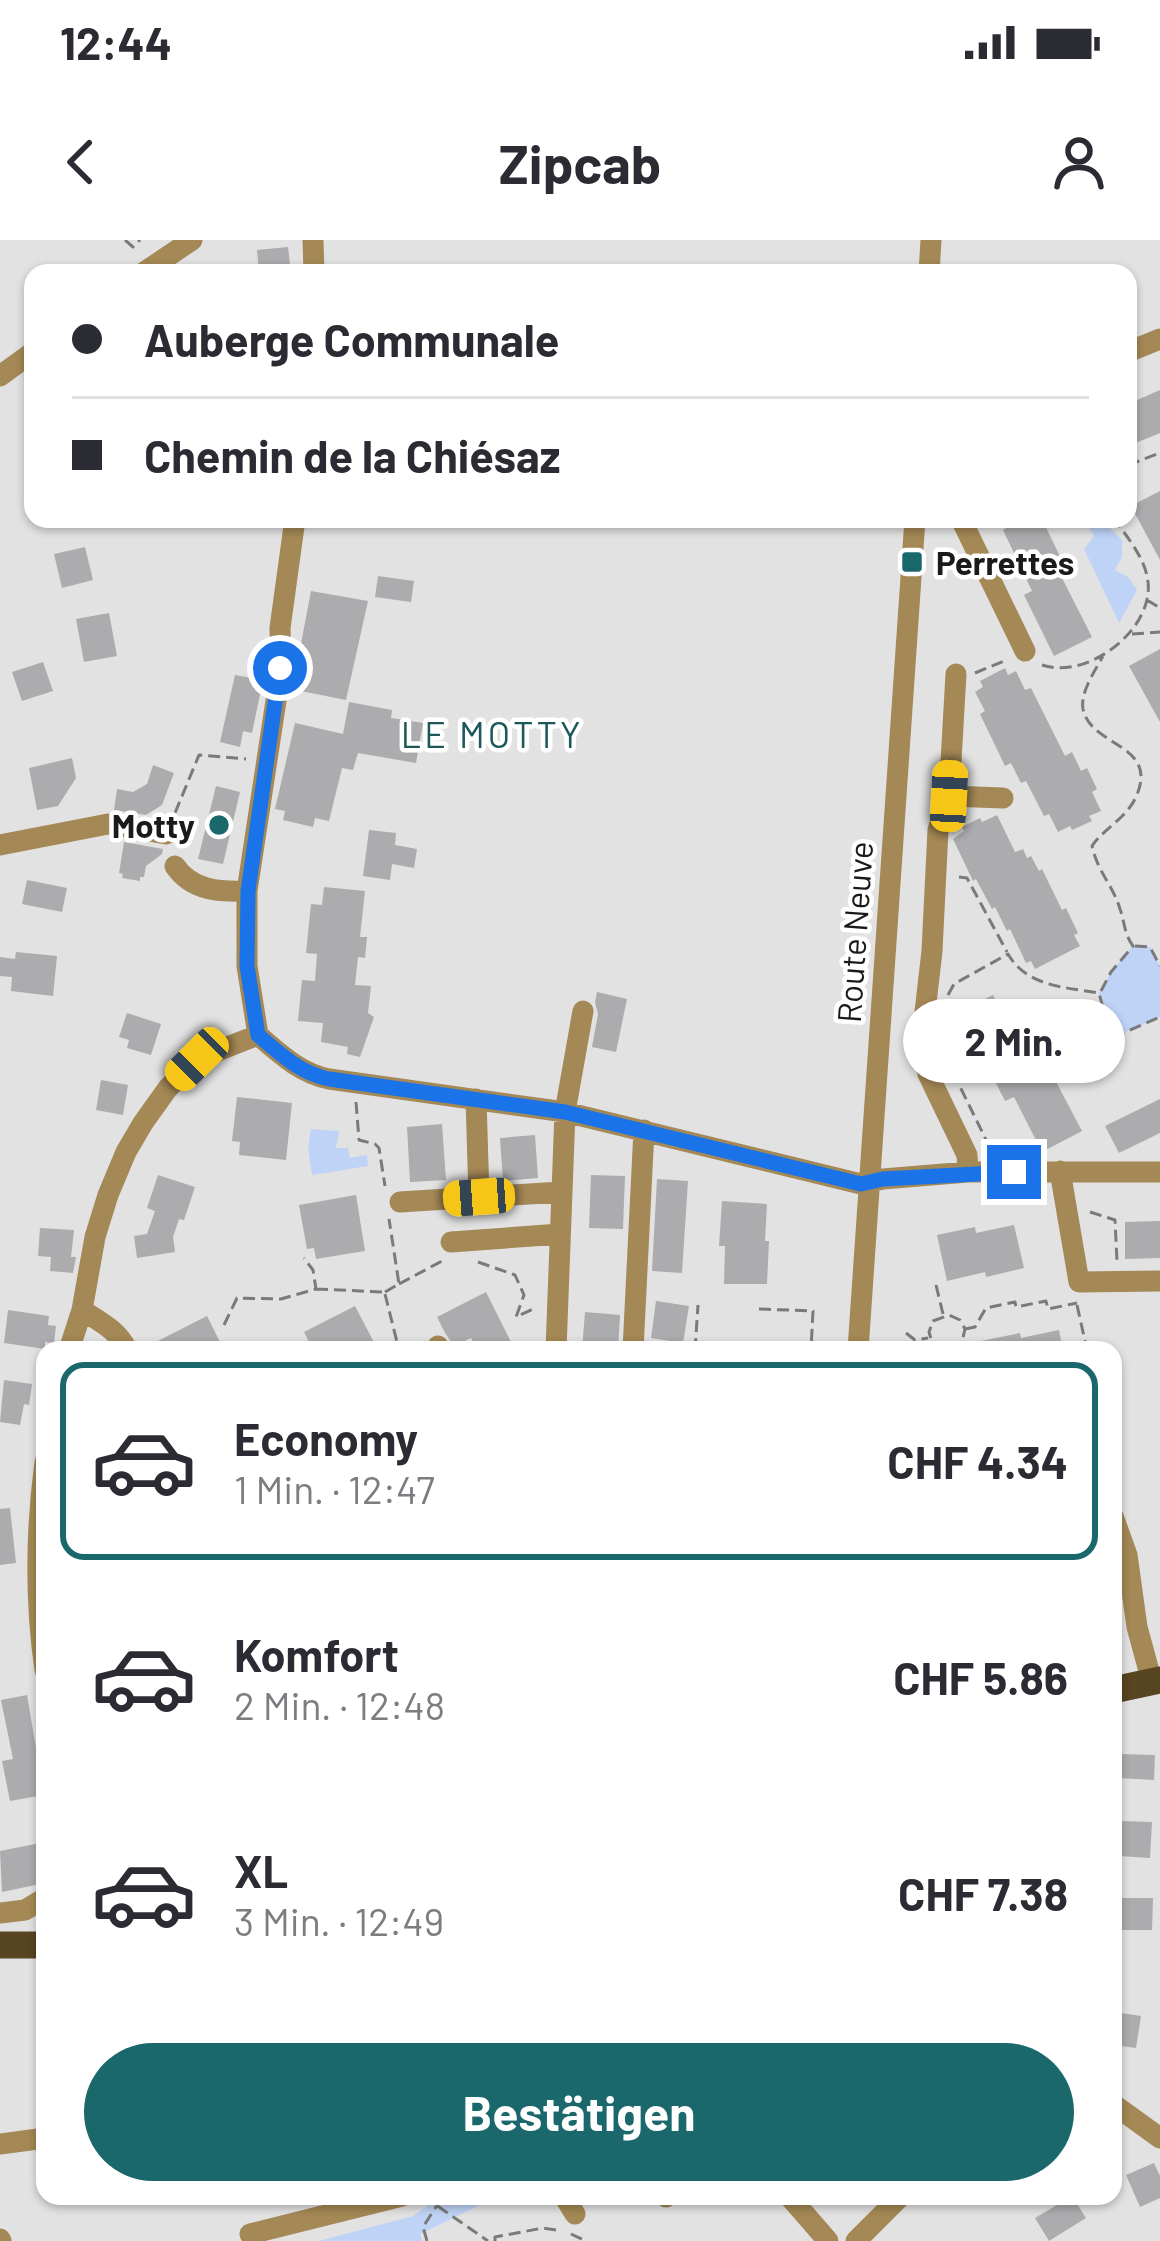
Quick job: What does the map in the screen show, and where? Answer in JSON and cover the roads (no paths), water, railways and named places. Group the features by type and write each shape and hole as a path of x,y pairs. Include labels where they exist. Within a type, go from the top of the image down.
{"main road":[{"path":"1122,1688 1156,1681"},
{"path":"0,1945 36,1945"}],"street":[{"path":"156,264 192,240"},
{"path":"294,528 280,628 280,668 248,891 247,966 258,1035 312,1076 565,1112 861,1184 968,1172 1160,1172"},
{"name":"Route Neuve","path":"859,1341 914,528"},
{"path":"965,528 1025,652"},
{"path":"956,674 949,796 938,830 924,1050 928,1074 967,1155 968,1172"},
{"path":"949,796 1003,798"},
{"path":"0,844 108,824 166,834"},
{"path":"176,866 184,879 216,892 248,891"},
{"path":"556,1341 565,1112 584,1011"},
{"path":"71,1341 108,1195 143,1123 197,1059 258,1035"},
{"path":"476,1099 487,1238"},
{"path":"633,1341 644,1130"},
{"path":"1060,1171 1078,1293 1160,1281"},
{"path":"392,1208 562,1192"},
{"path":"454,1248 487,1238 560,1243"},
{"path":"560,1243 568,1269 566,1341"},
{"path":"82,1310 122,1341"},
{"path":"1122,1545 1141,1641 1156,1681"},
{"path":"1122,1596 1131,1628 1141,1641"},
{"path":"0,1913 36,1903"},
{"path":"1122,2111 1160,2138"},
{"path":"0,2144 36,2139"},
{"path":"250,2234 366,2205"},
{"path":"797,2205 827,2241"},
{"path":"856,2241 892,2205"}],"place":[{"name":"Perrettes","path":"912,562"},
{"name":"Motty","path":"219,825"}],"district":[{"name":"LE MOTTY","path":"492,733"}]}
